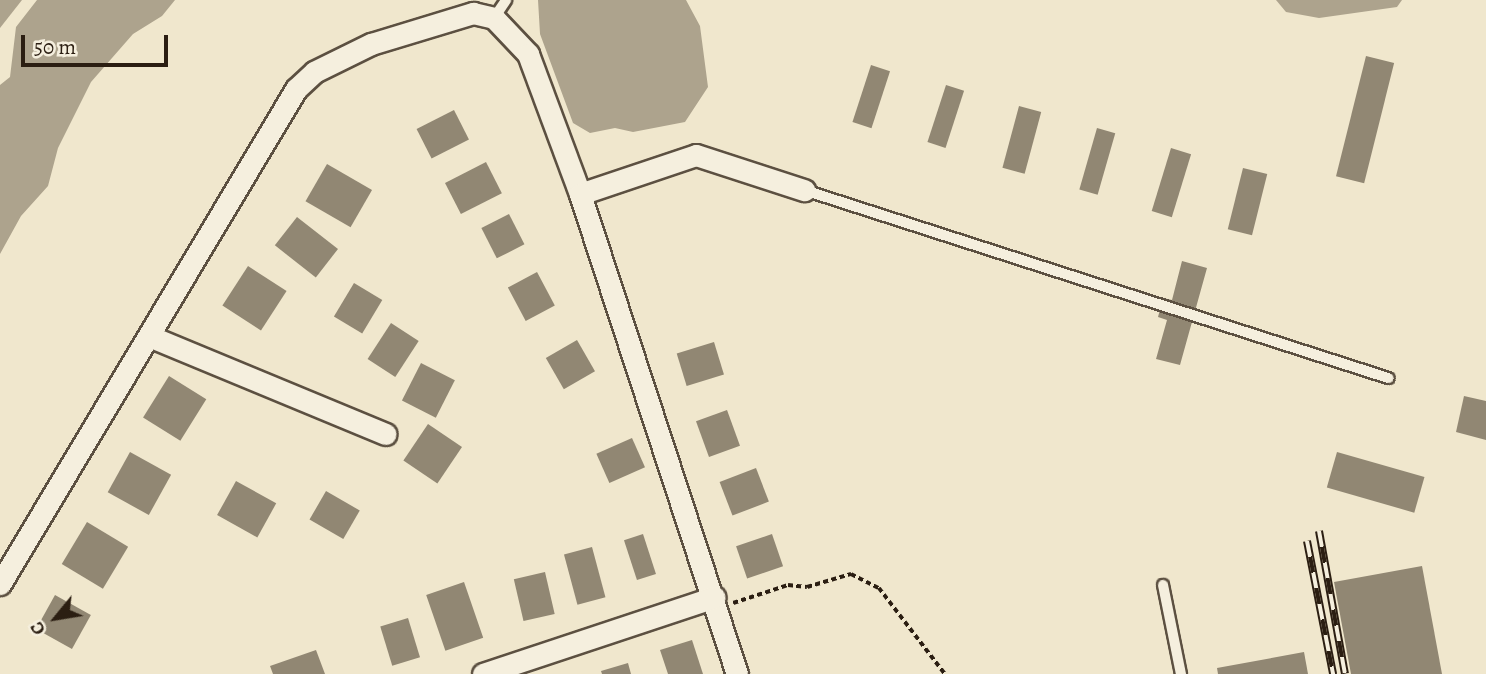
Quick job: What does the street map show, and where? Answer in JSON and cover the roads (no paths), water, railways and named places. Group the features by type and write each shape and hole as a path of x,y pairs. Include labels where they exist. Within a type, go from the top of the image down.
{"street":[{"path":"0,584 266,134 296,89 314,72 412,28 473,13 494,19 528,54 580,194 715,597 737,674"},
{"path":"580,194 696,155 804,190"},
{"path":"149,336 386,434"},
{"path":"483,674 715,597"}],"lane":[{"path":"494,19 506,0"},
{"path":"804,190 1388,378"},
{"path":"1163,585 1181,674"}],"railway":[{"path":"1319,531 1345,674"},
{"path":"1307,541 1333,674"}]}
